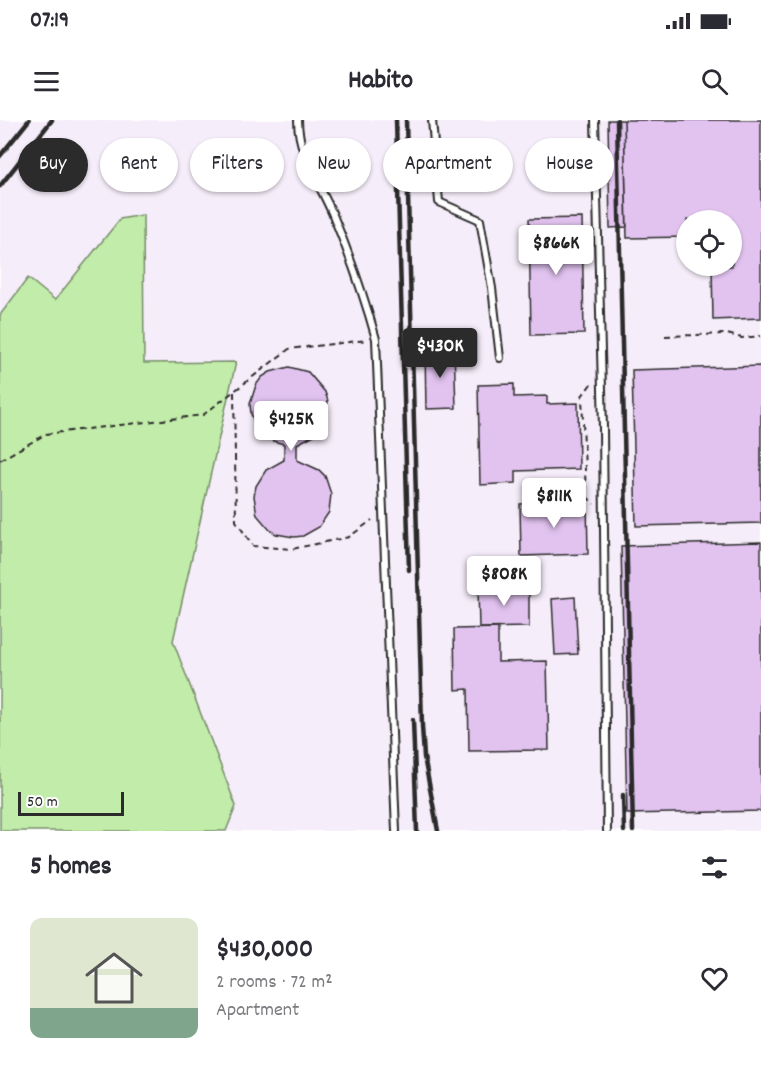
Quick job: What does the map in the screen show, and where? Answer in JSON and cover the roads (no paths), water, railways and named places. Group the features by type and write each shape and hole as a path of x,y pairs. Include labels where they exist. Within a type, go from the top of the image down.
{"lane":[{"path":"298,120 306,160 326,198 358,274 376,339 396,831"},
{"path":"432,120 439,202 480,220 492,288 500,358"},
{"path":"595,120 603,428 607,831"}],"railway":[{"path":"0,156 29,120"},
{"path":"0,186 52,120"},
{"path":"396,120 409,570"},
{"path":"406,120 422,726 424,757 438,831"},
{"path":"617,120 633,831"},
{"path":"413,720 417,831"},
{"path":"623,795 624,831"}]}
